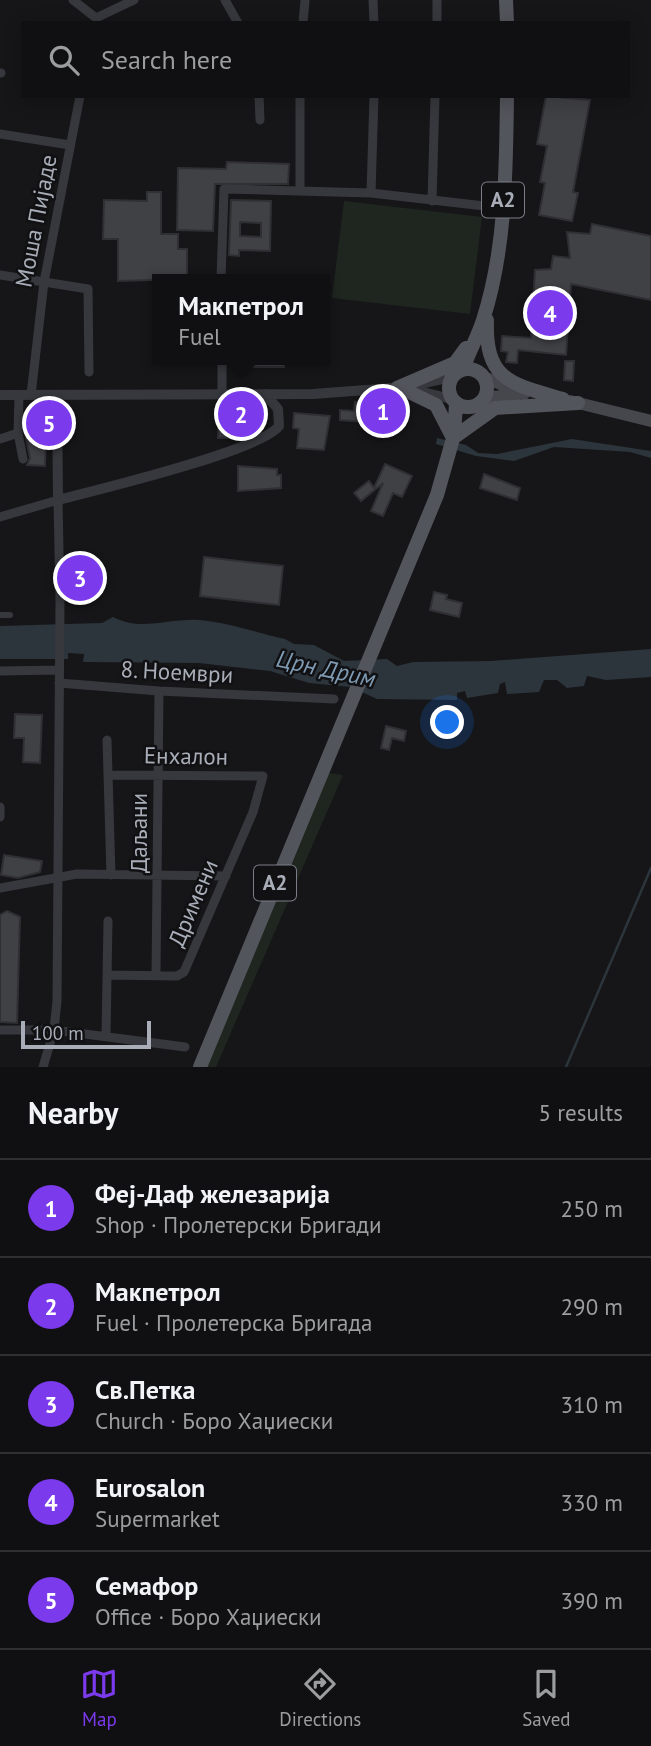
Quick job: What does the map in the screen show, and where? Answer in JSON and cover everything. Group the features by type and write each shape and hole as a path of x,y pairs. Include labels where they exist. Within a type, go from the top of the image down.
{"main road":[{"path":"506,0 507,21"},
{"name":"A2","path":"200,1067 437,495 453,438 454,401 449,384 469,374 488,303 502,208 507,98"},
{"path":"401,388 455,363 467,346 488,303"},
{"path":"488,303 486,346 493,366 518,386 651,421"},
{"path":"469,374 523,394 578,403"},
{"name":"A2","path":"453,438 480,402 487,384 469,374"},
{"path":"401,388 436,405 453,438 495,408 578,403"},
{"path":"454,401 480,402 523,394"}],"street":[{"path":"73,0 96,21 134,0"},
{"path":"225,0 237,21"},
{"path":"303,21 305,0"},
{"path":"373,0 374,21"},
{"path":"437,0 437,21"},
{"name":"Моша Пијаде","path":"23,459 18,433 80,98"},
{"path":"259,98 260,120"},
{"path":"300,98 300,189"},
{"path":"371,193 374,98"},
{"path":"432,201 435,98"},
{"path":"0,134 70,145"},
{"path":"221,274 225,189 371,193 502,208"},
{"path":"0,275 88,289 89,372"},
{"path":"222,365 222,395"},
{"path":"0,395 296,394 401,388 469,374"},
{"path":"401,388 454,401"},
{"path":"0,517 234,450 274,432 279,426 278,409 265,394"},
{"path":"278,409 296,394"},
{"path":"43,1067 54,1030 57,1001 60,615 57,396"},
{"path":"0,439 18,433"},
{"path":"0,615 10,615"},
{"path":"0,671 59,670"},
{"name":"8. Ноември","path":"60,683 159,691 334,699"},
{"name":"Даљани","path":"156,975 159,691"},
{"path":"107,740 111,875"},
{"name":"Енхалон","path":"108,775 263,776"},
{"name":"Дримени","path":"108,975 177,976 184,972 253,812 263,776"},
{"path":"0,807 0,817"},
{"path":"0,888 58,875 226,876"},
{"path":"106,1037 108,921"},
{"path":"0,1030 54,1030 185,1047"}],"shaded area":[{"path":"344,201 482,217 470,314 332,298"},
{"path":"322,772 343,775 216,1067 200,1067"}],"water":[{"path":"437,438 466,445 478,453 497,454 572,439 651,451 651,458 630,452 554,447 514,461 476,456 436,444"},
{"name":"Црн Дрим","path":"113,617 134,624 188,620 220,623 285,639 294,644 314,645 344,661 387,659 397,666 413,662 491,661 651,649 651,677 606,680 587,676 584,686 567,688 557,680 544,680 539,692 507,694 505,682 500,684 498,693 467,698 465,691 457,693 457,700 377,699 351,687 309,683 270,671 199,663 83,662 84,654 68,653 68,659 0,659 0,626 102,623"}],"building":[{"path":"546,98 590,100 573,192 578,193 572,221 539,215 545,183 540,182 547,146 537,144"},
{"path":"227,162 289,164 288,184 215,184 213,231 177,230 178,168 226,169"},
{"path":"147,192 161,192 161,234 178,234 178,249 187,249 187,274 152,274 152,280 118,281 118,239 103,239 104,200 147,201"},
{"path":"231,200 271,201 270,251 239,250 239,256 229,255","holes":["240,222 261,223 261,237 240,236"]},
{"path":"592,224 651,236 651,300 571,284 566,355 518,350 517,363 506,362 508,352 501,351 502,336 531,338 535,270 551,269 553,256 570,258 567,232 590,234"},
{"path":"565,361 574,361 573,381 564,380"},
{"path":"254,365 284,365 284,367"},
{"path":"355,402 383,405 381,423 340,420 340,410 354,411"},
{"path":"219,404 243,405 242,438 218,438"},
{"path":"26,412 41,412 41,435 46,435 45,466 27,465 30,458 25,433"},
{"path":"294,413 330,416 324,450 297,448 299,429 293,428"},
{"path":"385,464 412,476 402,497 393,493 383,516 371,511 383,483 361,501 354,493 369,481 374,488"},
{"path":"238,466 277,469 277,475 281,475 281,488 238,491"},
{"path":"484,474 520,488 517,500 480,488"},
{"path":"204,557 283,566 279,605 200,596"},
{"path":"434,592 447,595 446,599 462,603 459,617 430,610"},
{"path":"15,714 42,715 40,763 23,762 24,738 14,738"},
{"path":"386,726 406,731 404,741 392,738 389,750 381,748"},
{"path":"4,855 42,861 40,872 18,878 1,875"},
{"path":"7,911 20,917 17,1023 0,1022 0,915"}],"waterway":[{"path":"566,1067 651,868"}],"place":[{"name":"Eurosalon","path":"550,313"},
{"name":"Феј-Даф железарија","path":"383,411"},
{"name":"Макпетрол","path":"241,414"},
{"name":"Семафор","path":"49,423"},
{"name":"Св.Петка","path":"80,578"}]}
